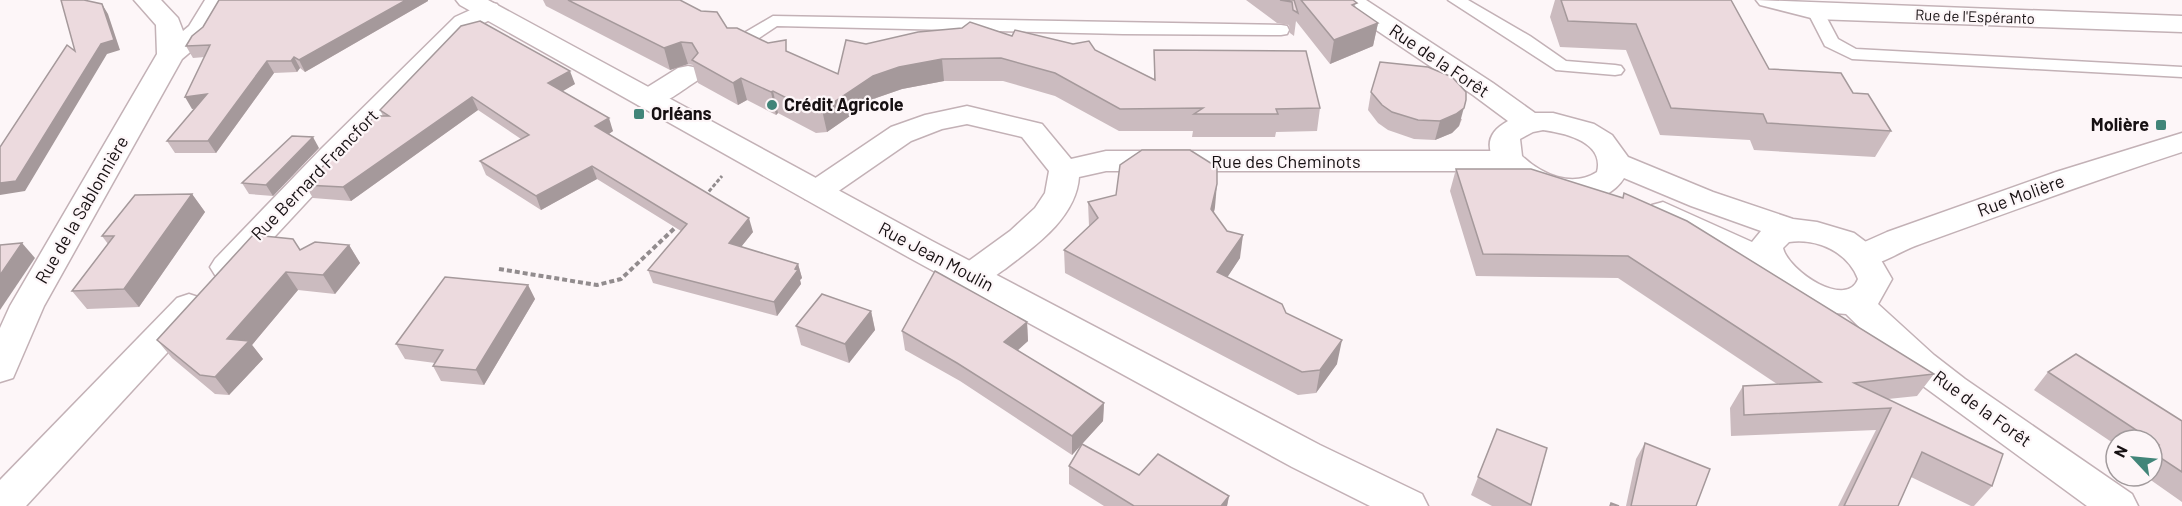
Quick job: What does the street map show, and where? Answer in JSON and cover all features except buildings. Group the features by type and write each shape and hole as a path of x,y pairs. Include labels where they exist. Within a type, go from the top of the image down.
{"street":[{"path":"147,0 169,24 171,54"},
{"name":"Rue de la Sablonnière","path":"0,368 27,306 171,54 200,31 218,0"},
{"name":"Rue de l'Espéranto","path":"1769,0 1815,11 2182,24"},
{"name":"Rue de la Forêt","path":"1344,2 1483,89 1528,123"},
{"name":"Rue Jean Moulin","path":"478,5 971,276 1306,456 1408,506"},
{"name":"Rue Bernard Francfort","path":"1,506 332,156 465,23 478,5"},
{"path":"648,99 688,74"},
{"path":"816,192 901,134 935,121 967,115 1032,130 1065,170 1061,194 1023,239 971,276"},
{"path":"1528,123 1559,123 1576,127 1603,142 1611,153 1606,174 1582,189 1546,185 1529,178 1509,161 1504,147 1507,136 1515,128 1528,123"},
{"name":"Rue Molière","path":"1863,256 1899,240 2067,179 2182,142"},
{"name":"Rue des Cheminots","path":"1065,170 1106,161 1509,161"},
{"path":"1606,174 1702,199 1791,230"},
{"path":"1606,174 1685,222 1770,265 1788,282 1813,295 1827,300 1854,302 1866,296 1875,279 1872,268 1863,256 1838,239 1806,230 1791,230 1778,234 1766,246 1766,255 1770,265"},
{"name":"Rue de la Forêt","path":"1854,302 1922,365 1952,389 2118,506"}],"lane":[{"path":"1456,0 1524,40 1562,66 1616,70"},
{"path":"1815,11 1832,42 1852,54 2182,72"},
{"path":"738,44 773,21 1281,30"}],"path":[{"path":"700,202 744,151"},
{"path":"499,269 597,285 621,279 685,218"}],"place":[{"name":"Crédit Agricole","path":"772,105"},
{"name":"Orléans","path":"639,114"},
{"name":"Molière","path":"2161,125"}]}
